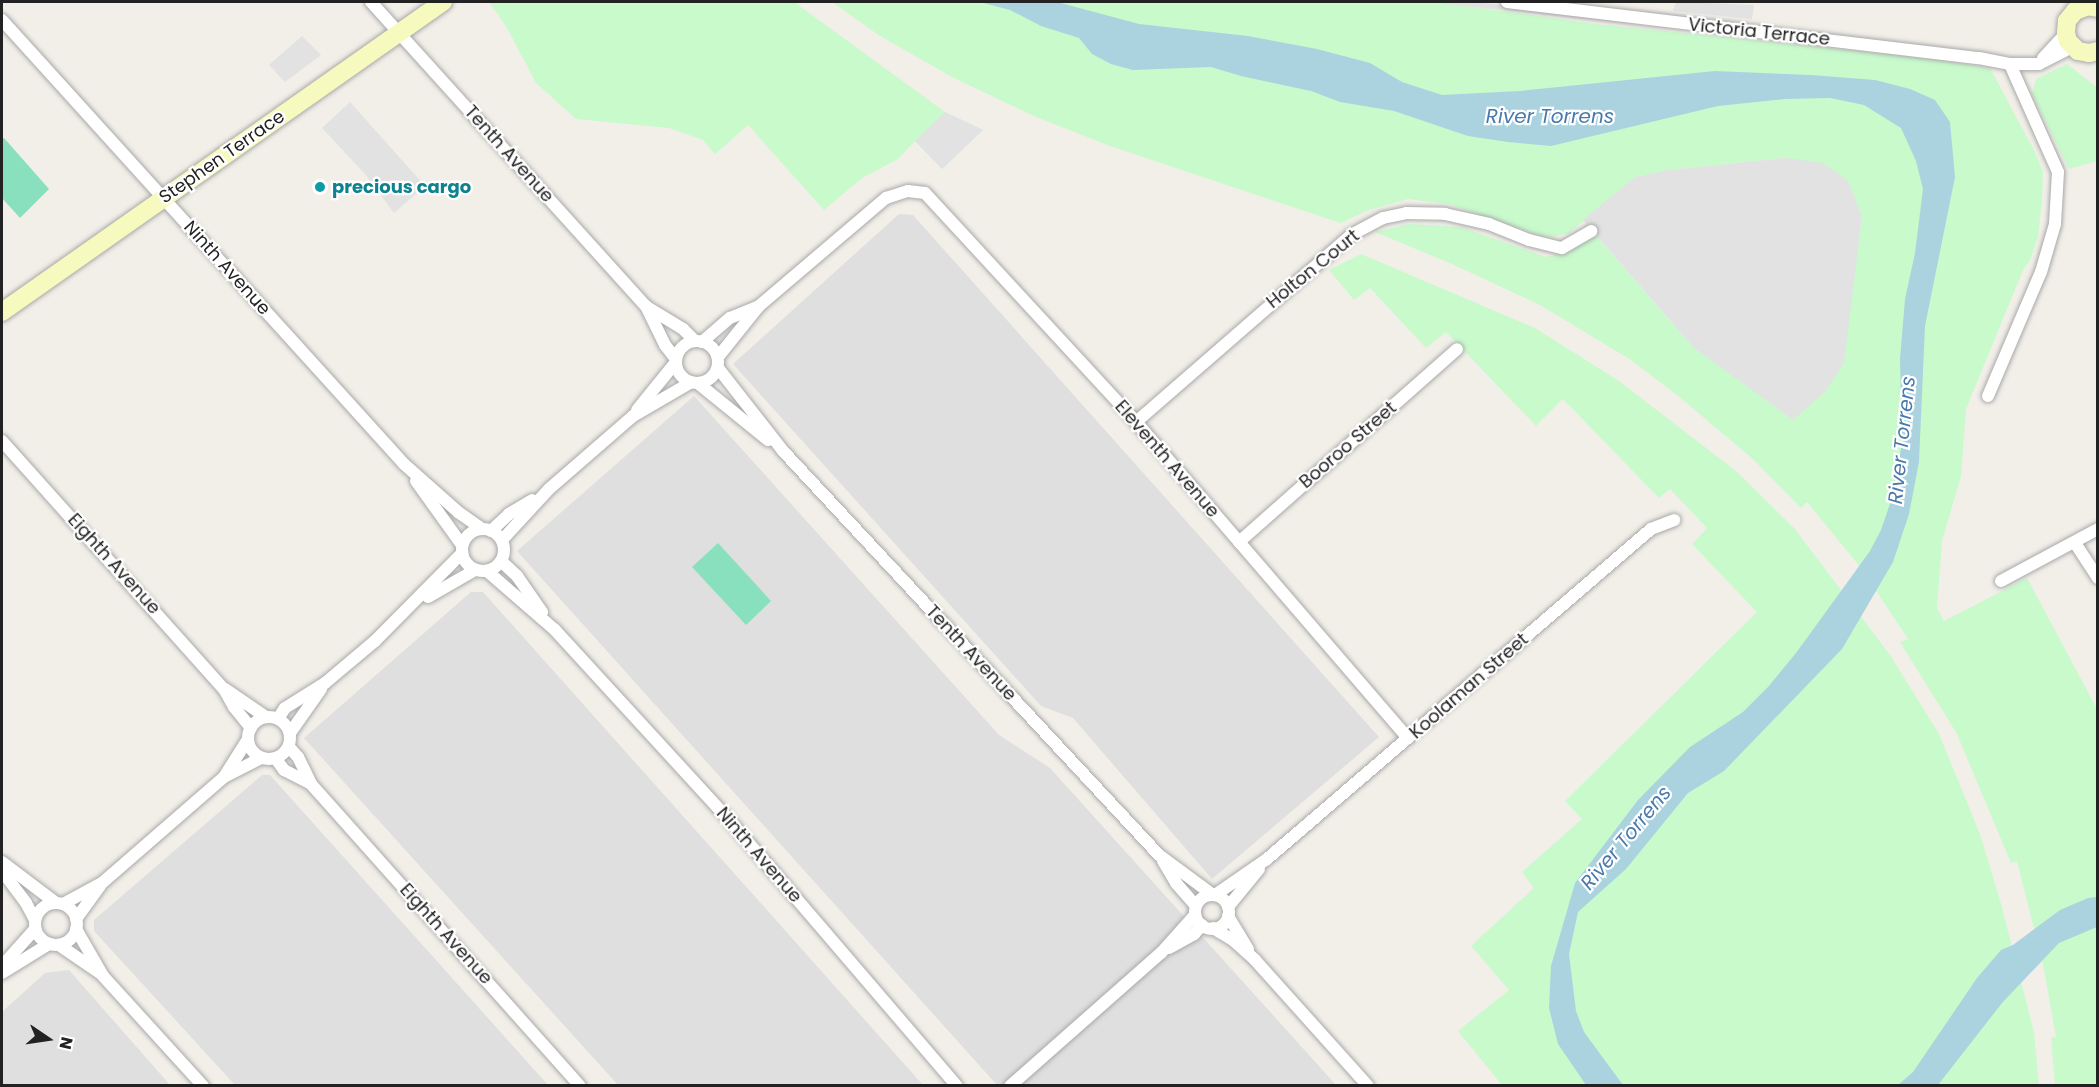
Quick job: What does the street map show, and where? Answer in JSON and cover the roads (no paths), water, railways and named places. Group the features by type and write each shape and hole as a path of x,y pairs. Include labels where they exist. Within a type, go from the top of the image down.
{"main road":[{"name":"Stephen Terrace","path":"2,312 443,2"},
{"path":"2080,38 2090,5"}],"street":[{"name":"Tenth Avenue","path":"371,2 646,306 699,341"},
{"name":"Victoria Terrace","path":"1508,2 1979,58 2010,64 2039,64 2080,38"},
{"name":"Ninth Avenue","path":"2,20 404,464 458,512 487,530"},
{"path":"1988,396 2041,272 2055,224 2058,172 2010,64"},
{"name":"Eleventh Avenue","path":"759,306 886,198 901,192 925,193 1136,422 1408,738"},
{"name":"Holton Court","path":"1136,422 1351,235 1383,218 1406,213 1445,214 1489,224 1529,240 1562,248 1592,231"},
{"name":"Tenth Avenue","path":"646,306 665,345 676,361"},
{"path":"502,540 549,489 633,416 676,361 684,345 699,341 730,318 759,306"},
{"path":"633,416 694,383 711,379 718,362 759,306"},
{"path":"699,341 712,347 718,362"},
{"name":"Booroo Street","path":"1239,542 1457,349"},
{"path":"676,361 680,375 694,383"},
{"name":"Tenth Avenue","path":"718,362 783,452 1159,855 1214,895"},
{"name":"Tenth Avenue","path":"694,383 783,452"},
{"name":"Eighth Avenue","path":"2,441 224,689 250,734"},
{"name":"Ninth Avenue","path":"404,464 462,549"},
{"path":"224,777 258,721 272,718 325,683 405,613 462,549 472,532 487,530 549,489"},
{"name":"Koolaman Street","path":"1214,895 1267,859 1651,529 1674,520"},
{"path":"2001,581 2075,543 2097,529"},
{"path":"405,613 457,578 494,568 501,561 504,552 502,540 487,530"},
{"path":"2075,543 2097,578"},
{"path":"462,549 465,562 481,571"},
{"name":"Ninth Avenue","path":"501,561 517,576 555,630 729,820 957,1086"},
{"name":"Ninth Avenue","path":"481,571 555,630"},
{"path":"290,733 325,683"},
{"name":"Eighth Avenue","path":"224,689 272,718"},
{"path":"2,966 35,924 43,907 60,904 102,883 224,777 261,758 276,759 289,747 290,733 288,727 272,718"},
{"path":"250,734 252,750 261,758"},
{"name":"Eighth Avenue","path":"289,747 298,757 311,784 580,1086"},
{"name":"Eighth Avenue","path":"276,759 284,770 311,784"},
{"name":"Tenth Avenue","path":"1159,855 1201,919 1233,940 1255,960 1368,1086"},
{"name":"Koolaman Street","path":"1228,911 1267,859"},
{"path":"2,862 74,913 76,924 103,976 203,1086"},
{"path":"2,871 26,903 42,941 54,945 103,976"},
{"path":"2,973 73,937 76,924 102,883"},
{"path":"1010,1086 1201,919 1203,898 1214,895 1223,899 1228,911 1223,924 1201,919"},
{"name":"Tenth Avenue","path":"1228,911 1255,960"}],"water":[{"name":"River Torrens","path":"980,2 1057,2 1139,24 1248,36 1317,49 1370,63 1402,82 1442,95 1520,91 1715,71 1811,75 1875,80 1910,89 1935,100 1950,122 1955,177 1925,326 1919,462 1909,514 1893,562 1842,649 1724,771 1688,793 1626,869 1578,912 1569,954 1576,1011 1584,1032 1623,1085 1586,1085 1558,1044 1549,1008 1551,966 1575,883 1638,800 1690,747 1743,712 1768,687 1796,653 1870,551 1881,530 1894,492 1902,442 1900,359 1905,299 1915,253 1923,189 1916,161 1901,128 1864,105 1830,98 1785,99 1718,106 1551,146 1508,142 1468,136 1394,111 1340,102 1311,91 1211,67 1133,70 1111,64 1092,54 1079,38 1041,26 1010,10"},
{"path":"2097,897 2097,927 2059,943 2002,1003 1938,1085 1898,1085 1913,1072 1977,978 2001,950 2013,945 2060,910 2088,898"}],"place":[{"name":"precious cargo","path":"320,187"}]}
